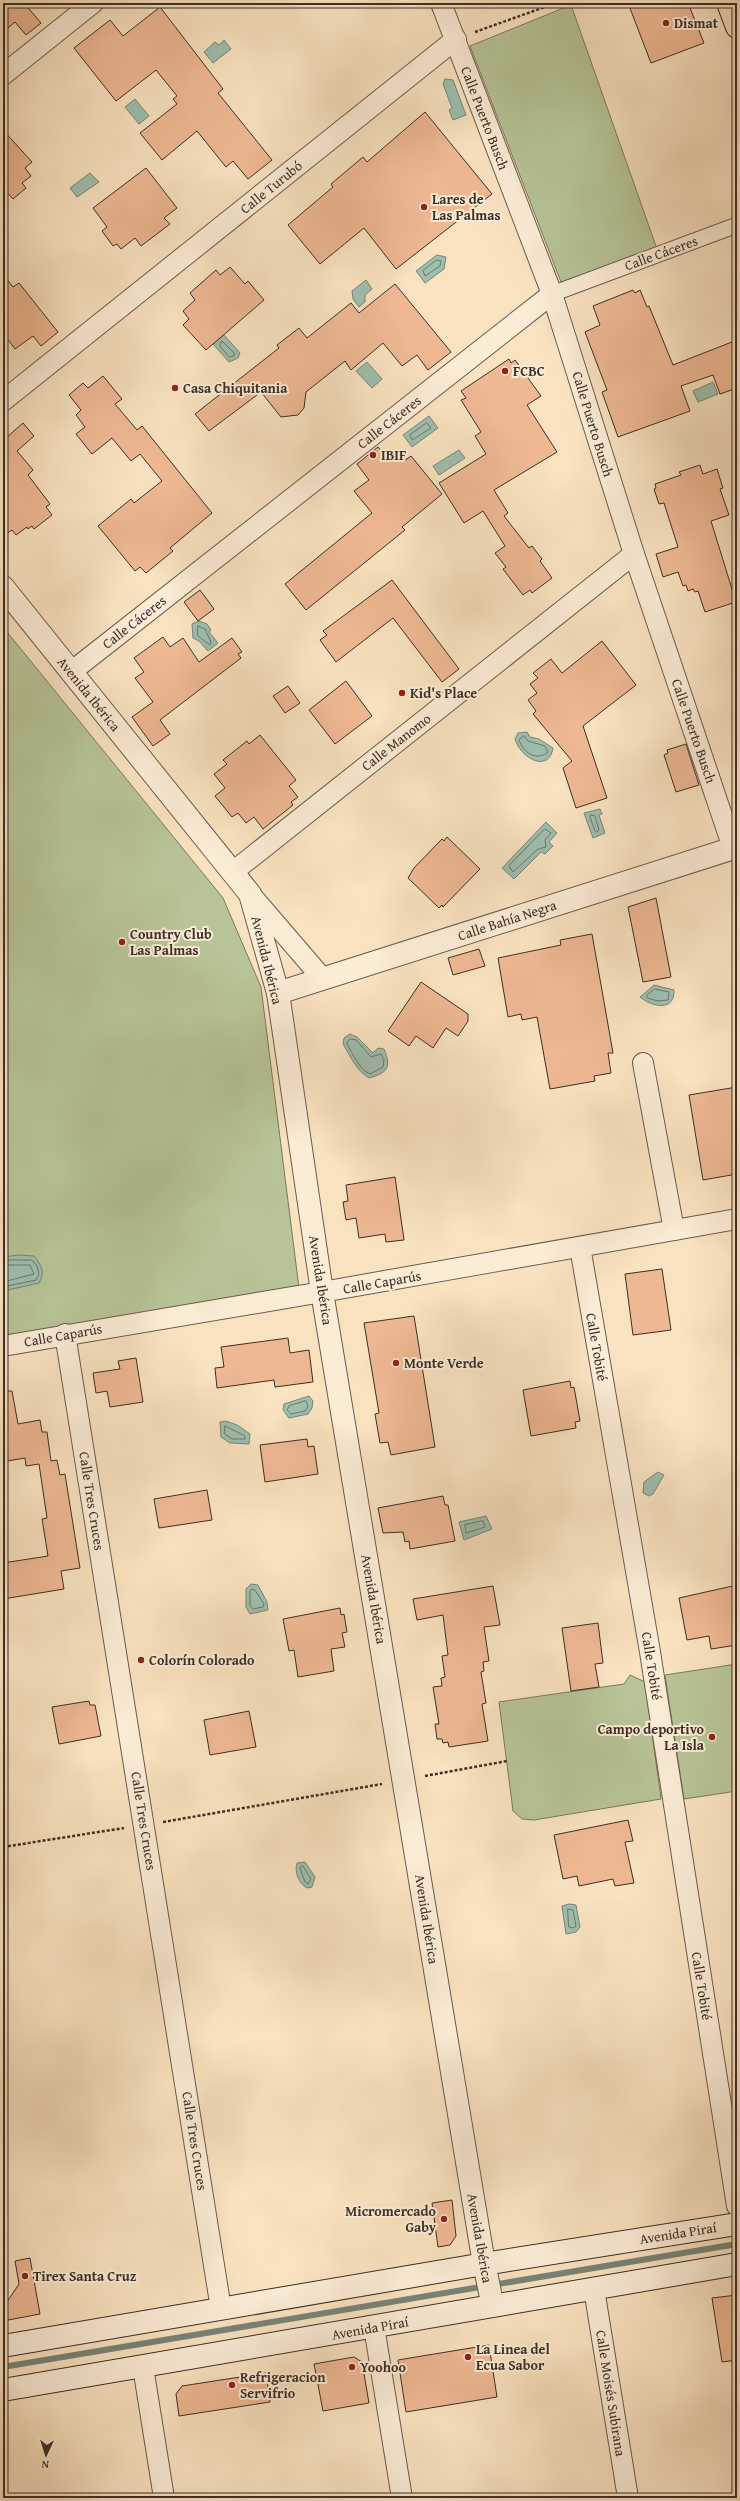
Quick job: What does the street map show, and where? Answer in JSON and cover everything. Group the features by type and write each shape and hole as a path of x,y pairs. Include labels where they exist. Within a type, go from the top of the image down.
{"highway":[{"path":"728,3 737,27"}],"street":[{"path":"3,75 93,3"},
{"name":"Calle Puerto Busch","path":"442,3 552,294 634,554 735,848"},
{"name":"Calle Turubó","path":"3,401 456,39"},
{"name":"Calle Cáceres","path":"71,672 552,294 737,225"},
{"name":"Calle Manomo","path":"234,871 634,554"},
{"name":"Avenida Ibérica","path":"3,587 234,871 250,894 323,979"},
{"name":"Calle Bahía Negra","path":"278,993 735,848"},
{"name":"Avenida Ibérica","path":"250,894 278,993 322,1292 484,2266 492,2304"},
{"path":"643,1063 674,1230"},
{"name":"Calle Caparús","path":"3,1346 65,1334 322,1292 737,1219"},
{"name":"Calle Tobité","path":"580,1247 651,1660 737,2206"},
{"name":"Calle Tres Cruces","path":"65,1334 145,1825 221,2309"},
{"name":"Avenida Piraí","path":"3,2346 737,2224"},
{"name":"Avenida Piraí","path":"3,2390 374,2327 492,2304 594,2289 737,2264"},
{"name":"Calle Moisés Subirana","path":"594,2289 628,2498"},
{"path":"374,2327 402,2498"},
{"path":"143,2367 164,2498"}],"path":[{"path":"456,39 556,3"},
{"path":"3,1847 145,1825 507,1761"}],"shaded area":[{"path":"571,5 657,249 561,282 470,46"},
{"name":"Country Club Las Palmas","path":"3,627 223,898 261,987 299,1288 3,1339"},
{"path":"737,1664 737,1791 684,1799 665,1675"},
{"path":"630,1675 645,1682 661,1799 534,1820 522,1819 513,1811 499,1702 624,1684"}],"water":[{"path":"224,40 231,49 213,63 204,52 215,42 219,45"},
{"path":"445,79 453,80 466,115 453,120 449,110 452,108 443,84"},
{"path":"135,99 149,116 139,124 125,107"},
{"path":"90,173 99,182 77,197 70,188"},
{"path":"437,255 446,257 444,269 425,283 416,271"},
{"path":"366,280 372,289 365,295 365,302 359,307 353,299 352,291"},
{"path":"224,335 240,353 238,358 229,362 213,344"},
{"path":"367,362 382,379 372,388 356,371"},
{"path":"713,382 718,394 698,402 693,391"},
{"path":"429,416 438,428 412,447 403,435"},
{"path":"459,450 465,458 439,475 433,466"},
{"path":"199,621 207,624 211,630 209,632 218,643 208,651 199,641 193,638 192,624"},
{"path":"527,732 530,737 539,739 553,748 550,756 546,760 535,760 529,757 518,746 515,739 518,733"},
{"path":"600,809 602,814 599,815 605,833 593,838 584,813"},
{"path":"546,822 557,833 549,842 553,846 545,854 541,852 514,879 502,868"},
{"path":"654,985 674,990 671,1002 662,1006 651,1003 640,997"},
{"path":"350,1034 357,1037 373,1053 378,1048 384,1049 388,1065 384,1072 369,1078 364,1075 354,1063 343,1044 344,1038"},
{"path":"19,1255 34,1256 42,1269 41,1279 39,1283 3,1291 3,1257"},
{"path":"309,1396 313,1401 312,1408 308,1414 289,1418 283,1410 284,1404"},
{"path":"226,1421 237,1425 250,1434 249,1444 230,1443 221,1437 220,1422"},
{"path":"658,1472 664,1475 653,1494 649,1496 643,1493 644,1482"},
{"path":"486,1516 492,1529 464,1540 459,1522"},
{"path":"251,1584 258,1585 267,1602 268,1610 250,1614 246,1607 246,1589"},
{"path":"305,1862 315,1877 312,1887 307,1888 300,1881 296,1870 297,1863"},
{"path":"569,1904 576,1905 580,1927 576,1932 566,1934 562,1906"}],"building":[{"path":"3,3 24,3 41,23 26,35 15,22 3,32"},
{"name":"Dismat","path":"628,3 688,3 704,43 651,63"},
{"path":"160,7 223,89 218,93 272,160 248,179 233,161 226,167 197,131 162,160 140,133 177,104 173,99 177,96 156,70 116,101 74,48 110,20 123,36"},
{"path":"425,112 492,194 396,269 364,228 320,264 288,225 333,187 331,184 363,157 367,162"},
{"path":"3,130 32,162 25,168 31,176 22,183 26,188 13,199 3,188"},
{"path":"146,168 177,208 164,218 170,224 141,246 135,238 121,249 117,244 113,246 102,231 107,227 93,208"},
{"path":"230,267 245,284 248,281 264,300 206,350 183,325 189,319 183,311 195,300 190,293 216,270 220,275"},
{"path":"3,274 13,287 19,283 58,332 41,346 33,336 15,349 3,333"},
{"path":"395,284 451,352 428,370 417,355 402,366 383,343 351,370 345,361 306,392 304,408 298,415 281,417 261,392 209,431 195,414 279,348 277,345 299,328 307,338 351,303 359,313"},
{"path":"633,290 635,293 640,290 647,307 649,306 673,365 737,340 737,388 720,394 713,375 681,386 690,411 618,437 602,392 607,390 585,332 600,325 593,306"},
{"path":"509,359 511,363 515,360 541,396 527,405 557,452 494,490 508,513 504,516 529,548 532,546 542,559 540,561 552,578 532,593 530,590 523,595 503,569 506,567 495,553 505,546 483,511 464,523 439,483 486,454 475,436 481,432 461,400 466,398 461,391"},
{"path":"103,376 122,399 115,404 137,430 142,426 212,513 170,548 173,551 146,573 140,567 135,571 98,526 131,499 134,503 162,481 140,454 131,461 112,438 92,454 76,434 85,427 76,415 81,410 69,395 83,383 88,388"},
{"path":"23,423 34,436 17,451 33,470 28,475 50,504 46,507 52,515 34,529 32,526 28,529 27,527 16,535 12,530 3,536 3,434 6,438"},
{"path":"378,447 390,462 399,454 404,461 411,456 442,494 402,527 405,530 306,610 285,584 372,513 354,491 369,480 357,464"},
{"path":"700,465 703,474 717,469 723,488 720,489 729,515 711,521 736,602 705,612 698,591 695,592 693,589 688,591 686,585 683,586 678,572 663,577 656,554 678,547 664,503 659,504 654,489 656,488 655,484 681,475 679,472"},
{"path":"392,580 459,669 442,682 393,618 336,662 320,640 327,635 323,631"},
{"path":"200,590 214,609 198,621 184,602"},
{"path":"163,637 170,647 183,638 199,662 232,638 242,652 238,654 241,658 160,720 170,734 153,746 132,717 153,702 135,678 144,672 134,658"},
{"path":"602,641 636,685 583,726 607,798 576,808 563,768 572,761 533,714 536,711 528,700 537,693 530,684 538,678 533,673 551,659 562,673"},
{"path":"346,681 372,716 335,744 309,710"},
{"path":"288,686 300,703 285,713 273,696"},
{"path":"260,735 296,780 289,786 298,797 291,802 293,805 263,829 254,817 246,823 238,813 232,817 215,796 225,788 214,774 227,764 223,760 247,741 249,744"},
{"path":"686,744 699,785 676,792 664,755 668,753 667,750"},
{"path":"447,837 480,869 443,907 442,905 439,908 408,878 414,868 442,839 444,841"},
{"path":"656,898 671,977 643,982 628,907"},
{"path":"592,934 613,1053 608,1053 611,1073 594,1076 595,1081 550,1089 537,1017 522,1020 521,1014 508,1017 498,958 561,945 560,940"},
{"path":"479,949 485,966 453,975 448,958"},
{"path":"421,982 468,1014 468,1021 458,1036 446,1028 433,1048 416,1036 409,1046 388,1031"},
{"path":"737,1087 737,1174 703,1180 689,1095"},
{"path":"395,1177 404,1240 386,1242 385,1234 359,1238 356,1218 346,1220 343,1202 348,1201 346,1185"},
{"path":"662,1269 671,1330 633,1335 625,1274"},
{"name":"Monte Verde","path":"414,1316 435,1447 391,1455 388,1442 380,1443 375,1414 379,1413 364,1323"},
{"path":"288,1338 290,1353 309,1350 313,1382 275,1387 274,1380 217,1388 215,1368 224,1367 221,1347"},
{"path":"136,1358 143,1402 110,1407 107,1391 96,1393 93,1373 120,1369 118,1361"},
{"path":"570,1381 571,1388 574,1387 580,1421 575,1422 576,1428 531,1436 523,1390"},
{"path":"3,1391 12,1391 18,1424 40,1420 42,1432 47,1432 51,1461 57,1460 60,1475 65,1474 80,1568 61,1571 64,1589 3,1599 3,1563 48,1556 42,1519 47,1518 39,1464 26,1466 25,1458 7,1461 3,1440"},
{"path":"307,1439 308,1447 314,1446 318,1474 265,1482 260,1445"},
{"path":"207,1490 212,1520 159,1528 154,1499"},
{"path":"443,1496 445,1505 448,1505 455,1541 410,1549 409,1541 405,1542 403,1532 383,1533 378,1508"},
{"path":"737,1585 737,1645 711,1649 709,1636 687,1640 679,1598"},
{"path":"493,1586 500,1625 484,1627 489,1661 483,1662 484,1671 481,1672 486,1703 482,1704 488,1741 449,1747 448,1742 443,1743 442,1739 437,1739 435,1724 439,1724 433,1687 442,1686 441,1678 445,1677 442,1656 448,1655 443,1615 417,1620 413,1599"},
{"path":"340,1608 341,1615 344,1614 347,1632 342,1633 345,1647 331,1649 334,1671 298,1677 294,1650 289,1651 283,1619"},
{"path":"598,1623 603,1663 595,1664 599,1687 571,1691 562,1628"},
{"path":"89,1701 90,1705 95,1705 101,1736 59,1744 52,1707"},
{"path":"249,1711 256,1747 210,1755 204,1720"},
{"path":"628,1820 633,1841 625,1842 634,1883 615,1886 613,1879 579,1886 577,1876 563,1879 554,1835"},
{"name":"Micromercado Gaby","path":"452,2200 456,2236 450,2245 438,2247 432,2203"},
{"name":"Tirex Santa Cruz","path":"30,2258 40,2314 3,2321 3,2308 19,2284 15,2261"},
{"path":"737,2295 737,2360 722,2362 712,2298"},
{"path":"489,2345 497,2397 406,2412 398,2360"},
{"path":"354,2357 362,2362 369,2403 323,2411 314,2364"},
{"path":"266,2373 270,2402 179,2416 176,2394 182,2386"}],"waterway":[{"path":"3,2367 737,2244"}],"place":[{"name":"Dismat","path":"666,23"},
{"name":"Lares de Las Palmas","path":"424,207"},
{"name":"FCBC","path":"505,371"},
{"name":"Casa Chiquitania","path":"175,388"},
{"name":"IBIF","path":"373,455"},
{"name":"Kid's Place","path":"402,693"},
{"name":"Country Club Las Palmas","path":"122,942"},
{"name":"Monte Verde","path":"396,1363"},
{"name":"Colorín Colorado","path":"141,1660"},
{"name":"Campo deportivo La Isla","path":"712,1737"},
{"name":"Micromercado Gaby","path":"444,2219"},
{"name":"Tirex Santa Cruz","path":"25,2276"},
{"name":"La Linea del Ecua Sabor","path":"468,2357"},
{"name":"Yoohoo","path":"352,2367"},
{"name":"Refrigeracion Servifrio","path":"232,2385"}]}
